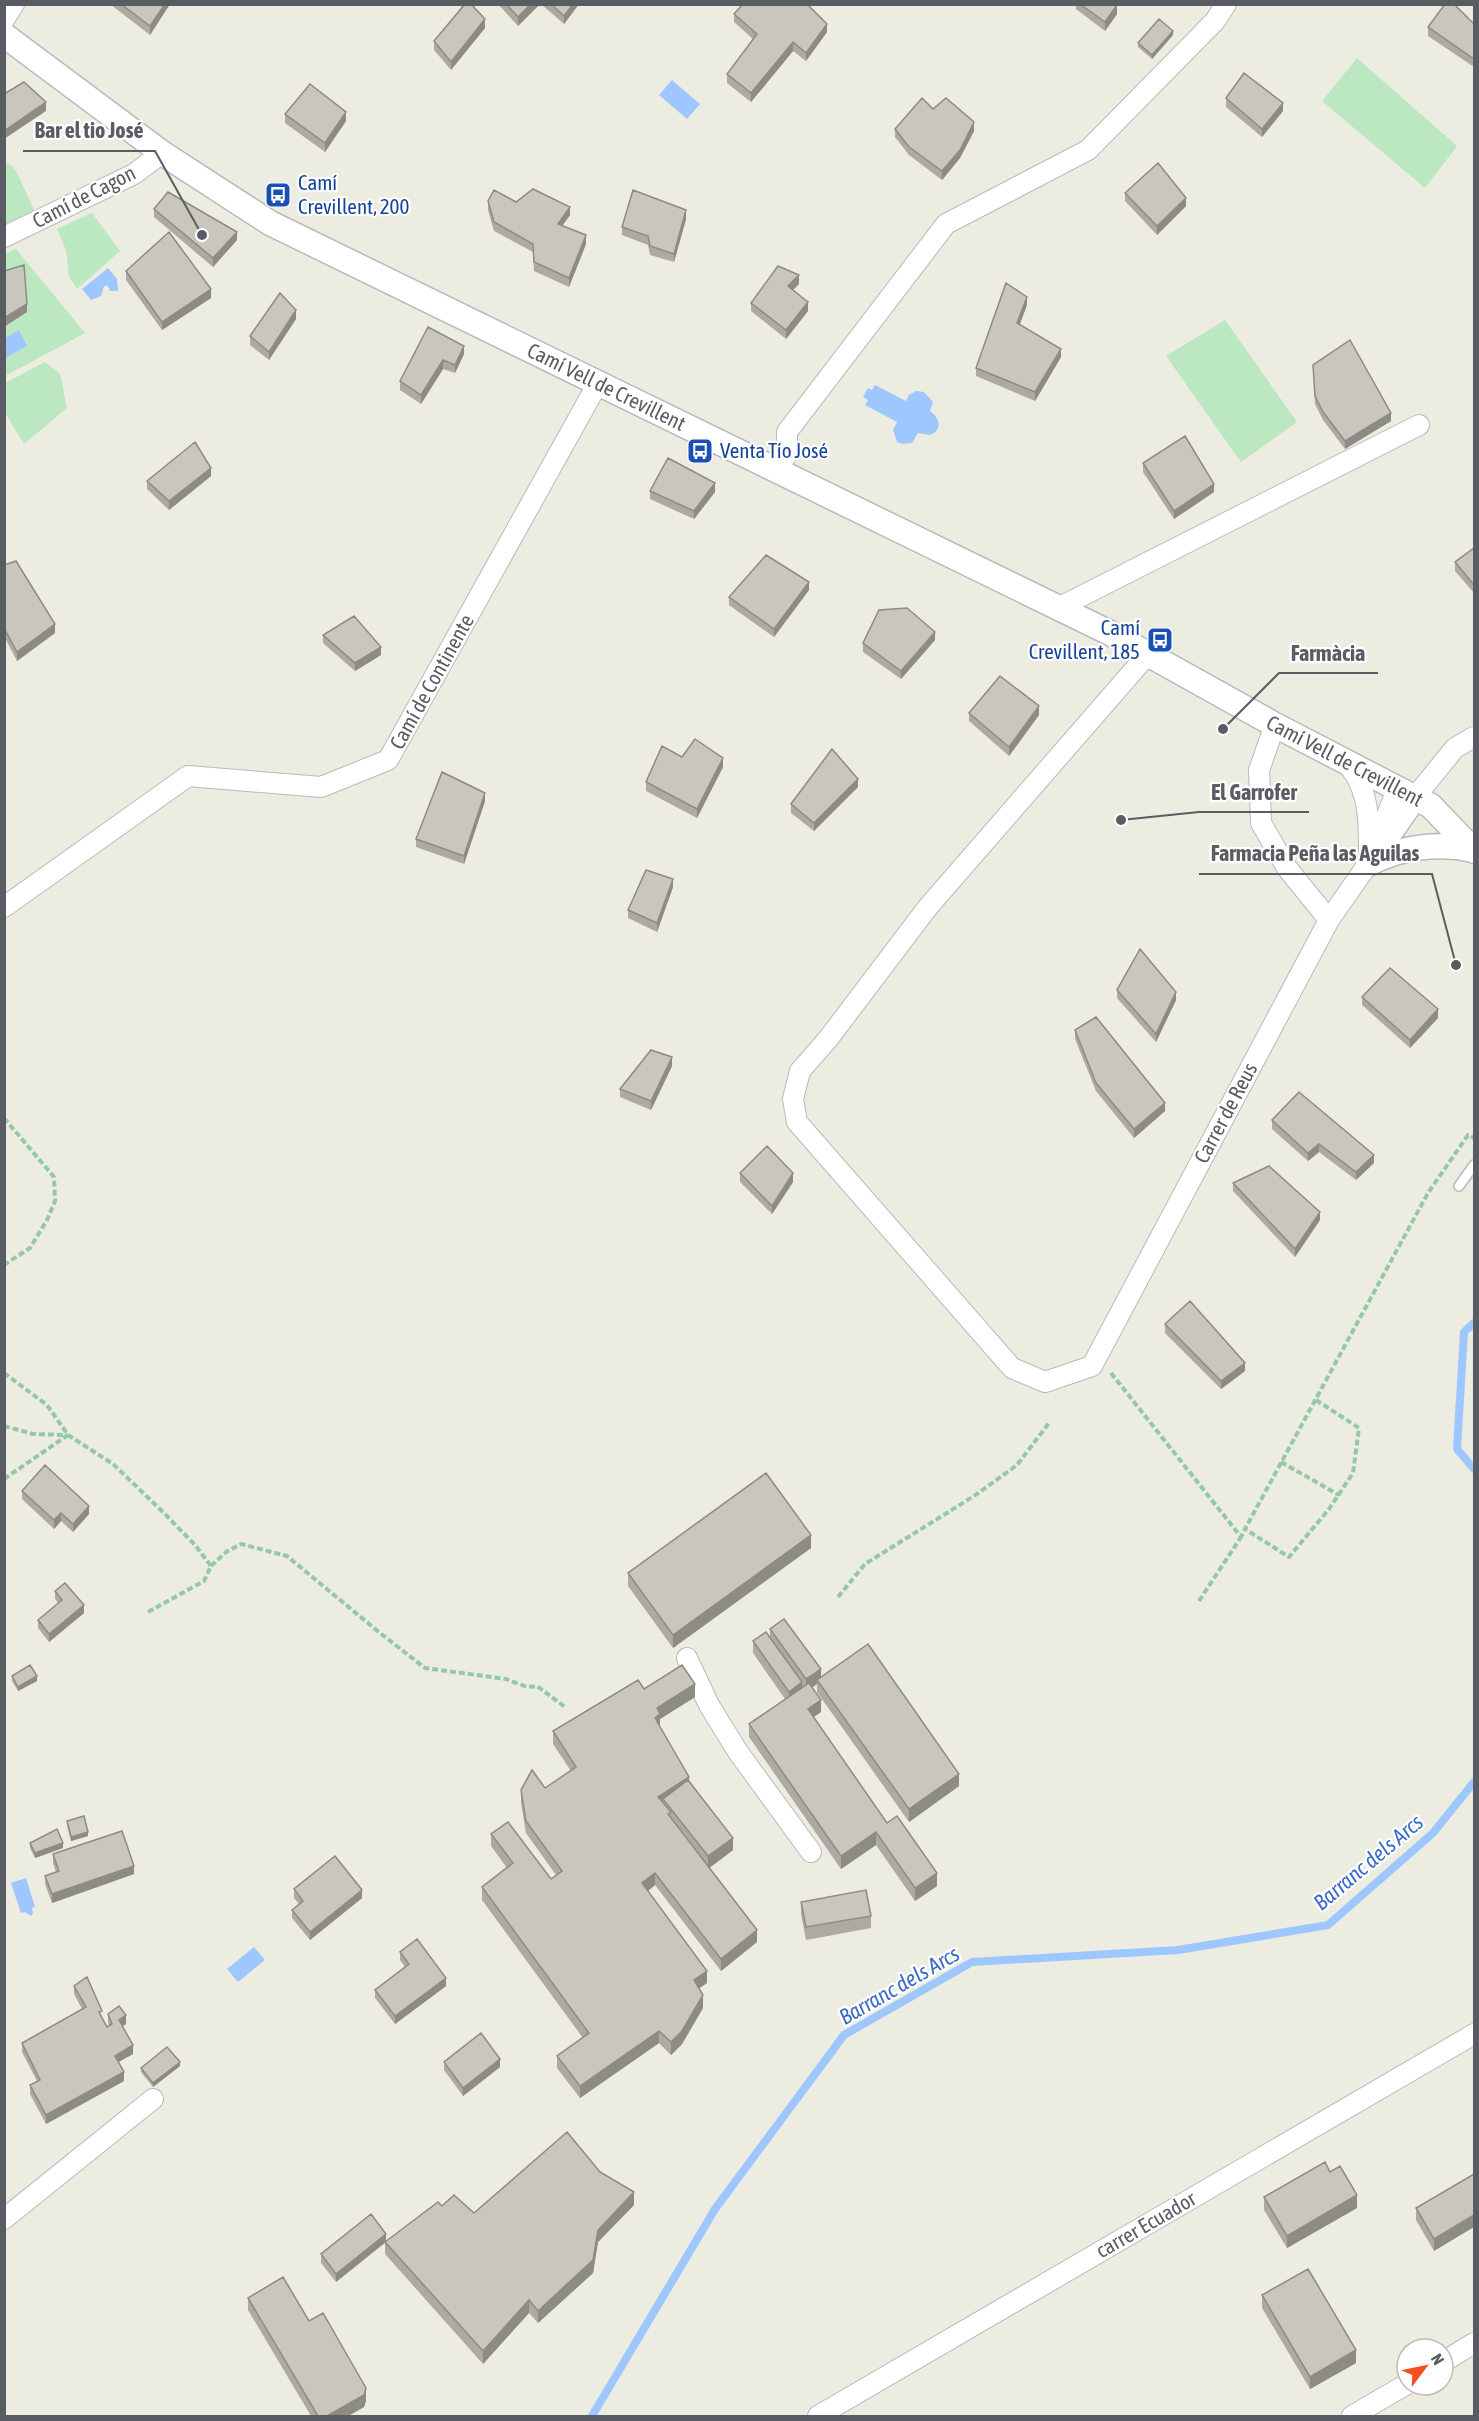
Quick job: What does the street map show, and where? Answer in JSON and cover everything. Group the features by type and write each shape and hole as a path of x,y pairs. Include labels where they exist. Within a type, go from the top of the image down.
{"street":[{"path":"4,20 14,4"},
{"path":"777,470 787,454 787,432 946,224 1088,150 1215,21 1226,4"},
{"name":"Camí Vell de Crevillent","path":"4,35 162,153 270,223 1059,608 1148,654 1275,725 1431,806 1474,850"},
{"name":"Camí de Cagon","path":"4,237 134,174 162,153"},
{"name":"Camí de Continente","path":"4,907 188,776 321,787 388,760 598,383"},
{"path":"1059,608 1419,425"},
{"name":"Carrer de Reus","path":"1148,654 928,907 828,1039 800,1071 793,1099 797,1122 1012,1368 1045,1382 1092,1366 1329,920 1368,864"},
{"path":"1275,725 1258,770 1261,823 1287,868 1329,920"},
{"path":"1368,864 1406,792 1455,748 1474,737"},
{"path":"1346,761 1359,782 1365,800 1369,831 1368,864"},
{"path":"1368,864 1383,856 1418,848 1452,845 1474,850"},
{"path":"687,1658 709,1705 738,1752 811,1852"},
{"name":"carrer Ecuador","path":"818,2416 1474,2034"},
{"path":"4,2219 153,2099"},
{"path":"1455,2355 1474,2343"},
{"path":"1352,2416 1395,2391"}],"lane":[{"path":"1459,1186 1474,1165"}],"path":[{"path":"4,1118 54,1177 56,1201 30,1248 4,1265"},
{"path":"1199,1601 1241,1537 1428,1193 1468,1135 1474,1138"},
{"path":"1111,1372 1241,1537"},
{"path":"4,1373 47,1405 68,1435 113,1464 187,1537 211,1566"},
{"path":"1245,1529 1289,1557 1339,1495 1353,1473 1359,1428 1316,1400"},
{"path":"838,1597 865,1564 974,1496 1017,1465 1049,1423"},
{"path":"4,1426 33,1434 68,1435"},
{"path":"4,1479 68,1435"},
{"path":"1281,1462 1339,1495"},
{"path":"148,1612 204,1581 211,1566 226,1552 241,1544 287,1556 425,1668 506,1679 527,1687 537,1686 566,1707"}],"green space":[{"path":"1357,58 1457,146 1425,188 1322,101"},
{"path":"5,163 11,165 17,173 35,212 5,227"},
{"path":"92,213 120,251 77,289 69,277 66,250 57,229"},
{"path":"16,249 85,333 5,376 5,254"},
{"path":"1225,320 1297,422 1241,462 1166,356"},
{"path":"45,362 60,374 67,408 24,444 5,413 5,383"}],"water":[{"path":"672,80 700,104 687,119 659,95"},
{"path":"108,268 117,279 118,291 110,291 108,286 104,286 101,296 91,300 82,289"},
{"path":"19,330 27,346 5,358 5,338"},
{"path":"875,385 906,401 909,395 916,391 924,392 933,402 930,411 938,420 937,430 930,435 918,433 912,443 897,442 893,430 897,422 865,405 868,400 863,397 868,388 872,390"},
{"path":"26,1878 35,1907 32,1908 31,1916 25,1912 21,1913 11,1883"},
{"path":"254,1947 265,1960 238,1982 227,1969"}],"building":[{"path":"121,4 165,4 150,26"},
{"path":"465,4 471,4 485,19 451,62 434,41"},
{"path":"506,4 531,4 518,17"},
{"path":"551,4 573,4 564,16"},
{"path":"743,4 807,4 827,24 806,53 793,42 751,93 727,74 757,34 734,14"},
{"path":"1080,4 1116,4 1117,5 1105,22"},
{"path":"1445,4 1454,4 1474,24 1474,59 1428,27"},
{"path":"1159,19 1173,31 1152,55 1138,43"},
{"path":"1244,73 1283,103 1262,129 1226,98"},
{"path":"24,82 46,102 4,131 4,94"},
{"path":"310,84 346,112 325,143 285,114"},
{"path":"922,98 933,109 946,98 974,122 960,150 942,171 909,147 895,129"},
{"path":"1158,163 1186,198 1157,226 1125,193"},
{"path":"533,189 570,207 558,224 586,235 569,278 534,262 533,244 494,222 488,201 494,190 516,202"},
{"path":"633,190 686,210 674,254 650,246 648,236 622,227"},
{"path":"168,192 237,232 213,258 154,209"},
{"path":"169,232 211,289 162,322 126,271"},
{"path":"24,265 27,304 4,318 4,271"},
{"path":"778,266 799,275 788,286 808,302 786,330 751,303"},
{"path":"1006,283 1027,297 1017,323 1061,349 1035,392 976,368"},
{"path":"280,293 296,310 269,352 250,336"},
{"path":"428,327 464,346 455,365 443,360 421,395 400,381"},
{"path":"1350,340 1391,413 1345,441 1323,412 1315,396 1313,365"},
{"path":"1185,436 1214,484 1174,511 1143,463"},
{"path":"195,442 211,468 169,501 147,481"},
{"path":"668,458 715,483 694,511 650,491"},
{"path":"1474,548 1474,585 1455,562"},
{"path":"766,555 809,582 774,629 729,597"},
{"path":"16,561 55,624 17,652 4,628 4,565"},
{"path":"907,608 935,632 901,671 863,643 879,610"},
{"path":"354,616 381,647 355,663 323,635"},
{"path":"1000,676 1039,706 1009,747 969,713"},
{"path":"695,739 723,758 697,809 646,782 662,746 682,757"},
{"path":"832,749 858,779 814,823 791,804"},
{"path":"442,772 485,793 464,856 416,839"},
{"path":"646,870 673,879 657,923 628,910"},
{"path":"1140,949 1176,992 1156,1034 1117,990"},
{"path":"1390,968 1438,1009 1410,1040 1362,997"},
{"path":"1096,1017 1165,1103 1134,1129 1096,1083 1075,1030"},
{"path":"651,1050 672,1057 651,1101 620,1089"},
{"path":"1299,1092 1374,1155 1356,1172 1319,1144 1308,1153 1272,1120"},
{"path":"767,1146 793,1173 772,1206 740,1173"},
{"path":"1269,1166 1320,1212 1295,1249 1233,1183"},
{"path":"1190,1301 1245,1363 1221,1381 1165,1324"},
{"path":"45,1465 89,1506 73,1524 61,1513 54,1520 22,1491"},
{"path":"766,1473 811,1535 673,1635 628,1573"},
{"path":"65,1583 84,1605 49,1634 38,1620 62,1600 55,1591"},
{"path":"784,1619 821,1669 806,1679 770,1629"},
{"path":"766,1632 802,1682 789,1692 753,1641"},
{"path":"868,1644 959,1774 909,1809 817,1680"},
{"path":"30,1665 37,1676 18,1687 12,1676"},
{"path":"682,1665 695,1684 657,1708 660,1714 655,1718 689,1777 658,1797 671,1812 668,1814 757,1930 721,1959 655,1873 642,1883 707,1971 694,1980 703,1995 682,2031 671,2042 659,2031 580,2086 557,2056 589,2033 482,1887 513,1863 491,1834 508,1822 551,1879 562,1871 526,1821 521,1790 532,1770 545,1788 576,1767 553,1731 638,1680 644,1689"},
{"path":"809,1683 821,1700 808,1709 887,1823 897,1816 937,1873 915,1888 876,1832 841,1856 749,1724"},
{"path":"688,1780 733,1838 708,1856 663,1799"},
{"path":"84,1816 88,1832 71,1837 67,1821"},
{"path":"57,1829 63,1843 35,1853 30,1843"},
{"path":"122,1831 134,1866 52,1894 45,1876 59,1871 53,1854"},
{"path":"335,1856 362,1890 310,1932 292,1910 303,1901 294,1889"},
{"path":"866,1890 871,1916 806,1927 801,1902"},
{"path":"417,1939 446,1978 395,2016 375,1990 409,1964 400,1952"},
{"path":"87,1977 102,2011 99,2012 107,2027 112,2024 108,2014 119,2006 126,2015 119,2020 133,2045 115,2056 124,2072 46,2115 30,2085 40,2080 22,2043 86,2007 74,1986"},
{"path":"481,2033 500,2059 463,2088 444,2062"},
{"path":"167,2047 180,2062 153,2083 141,2068"},
{"path":"567,2132 600,2172 634,2192 598,2230 593,2260 538,2311 529,2300 483,2351 385,2242 438,2202 442,2206 454,2195 474,2213"},
{"path":"1325,2162 1330,2172 1340,2166 1357,2195 1287,2236 1264,2197"},
{"path":"1474,2174 1474,2215 1434,2239 1416,2208"},
{"path":"371,2214 386,2234 336,2274 321,2254"},
{"path":"1308,2269 1356,2350 1310,2377 1262,2295"},
{"path":"283,2277 309,2321 323,2313 366,2388 364,2395 327,2416 318,2416 248,2298"}],"waterway":[{"name":"Barranc dels Arcs","path":"1474,1323 1464,1332 1457,1449 1474,1469"},
{"name":"Barranc dels Arcs","path":"592,2416 715,2209 844,2035 972,1962 1178,1950 1328,1925 1433,1833 1474,1782"}],"place":[{"name":"Camí Crevillent, 200","path":"278,195"},
{"name":"Bar el tio José","path":"202,235"},
{"name":"Venta Tío José","path":"700,451"},
{"name":"Camí Crevillent, 185","path":"1160,640"},
{"name":"Farmàcia","path":"1223,729"},
{"name":"El Garrofer","path":"1121,820"},
{"name":"Farmacia Peña las Aguilas","path":"1456,965"}]}
